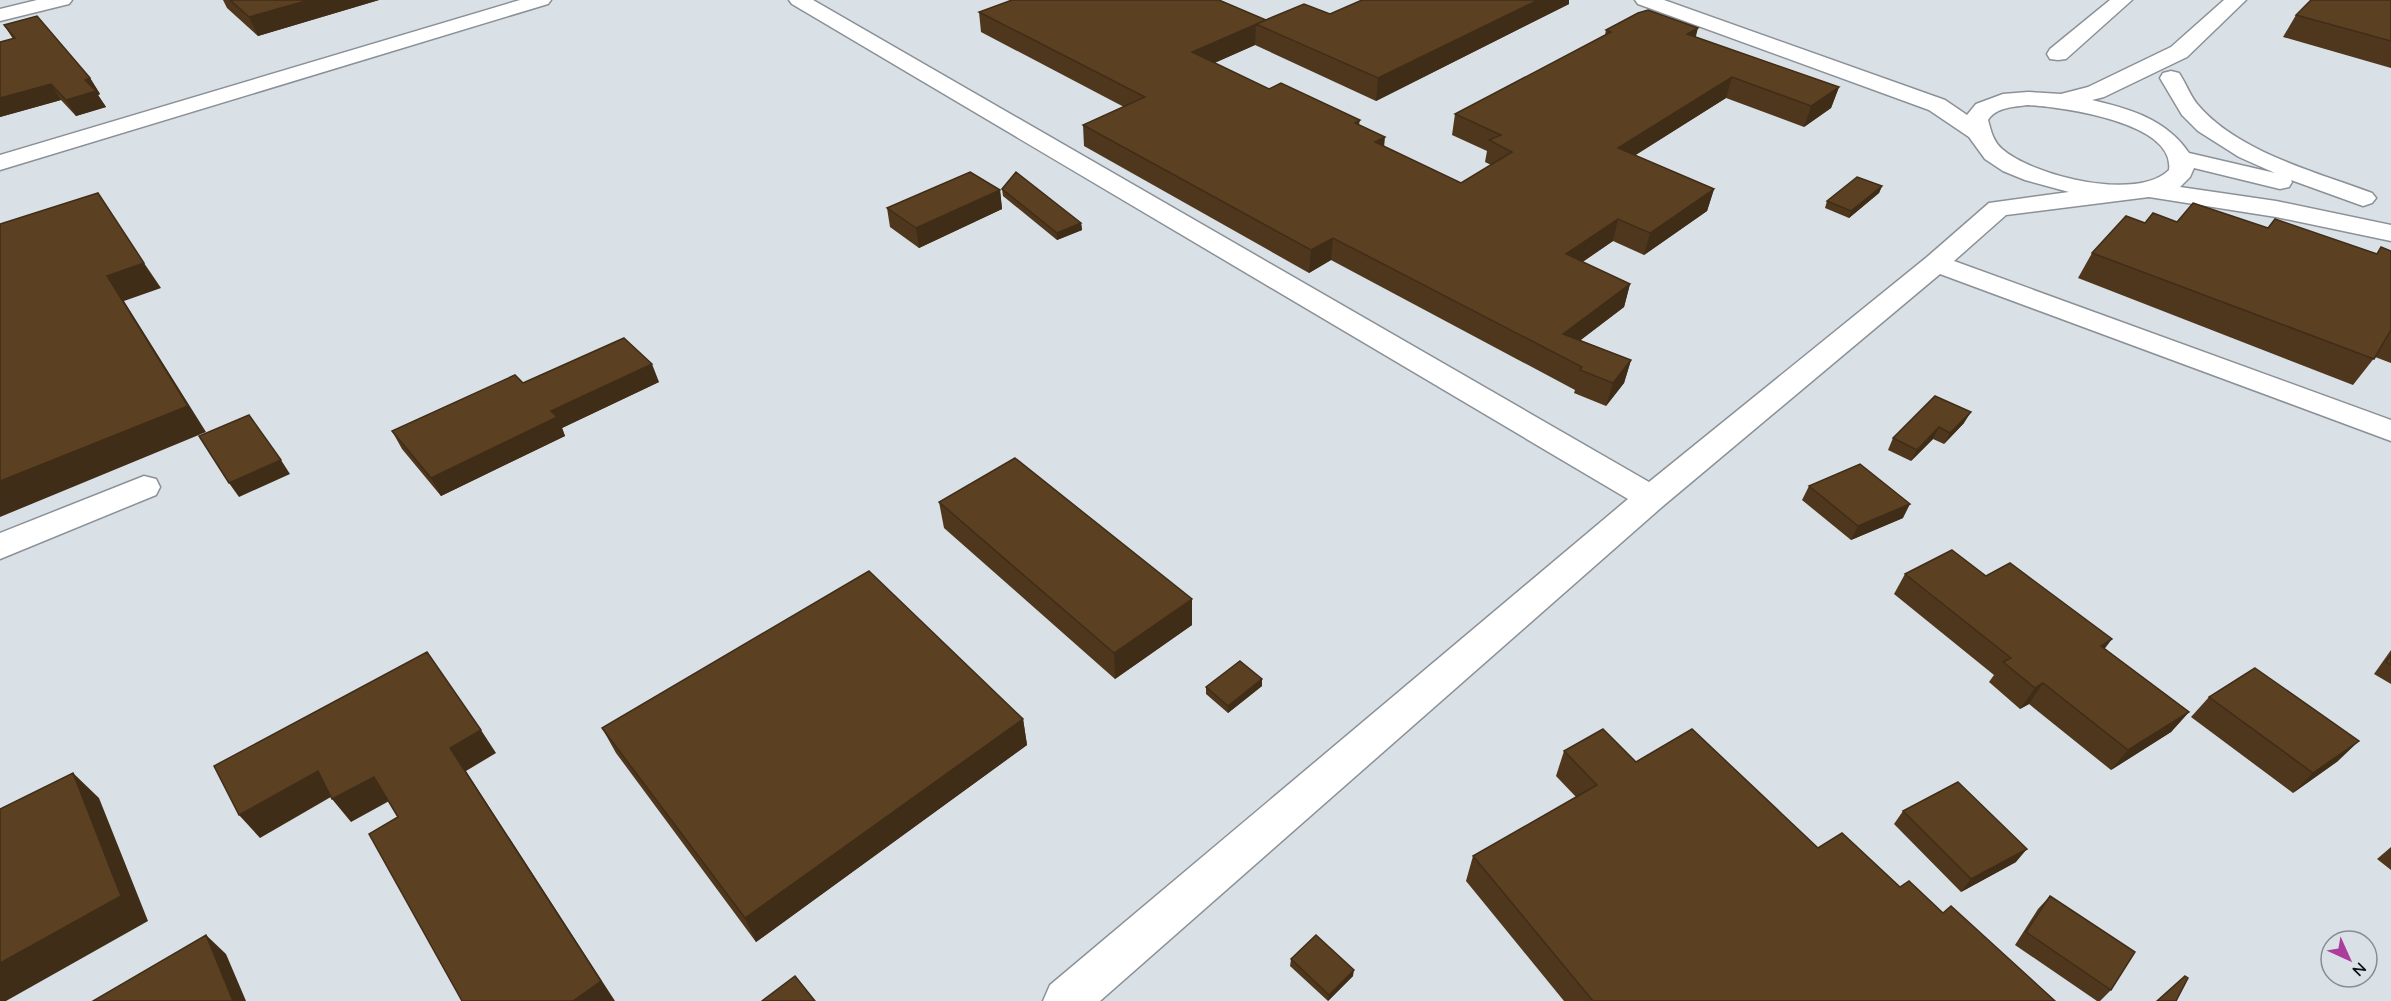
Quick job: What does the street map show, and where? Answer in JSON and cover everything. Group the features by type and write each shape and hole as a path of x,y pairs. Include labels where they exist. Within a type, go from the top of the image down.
{"street":[{"path":"0,15 62,0"},
{"path":"0,164 541,0"},
{"path":"799,0 1651,498"},
{"path":"1645,0 1937,105 2012,164 2058,183 2091,190 2122,192"},
{"path":"1690,0 1947,88"},
{"path":"2058,54 2122,0"},
{"path":"2062,100 2096,92 2179,52 2231,1"},
{"path":"2154,130 2179,52"},
{"path":"2171,78 2190,110 2234,144 2270,162 2372,200 2285,183 2182,158"},
{"path":"1969,94 2003,102"},
{"path":"1995,191 1976,120 1985,109 2003,102 2030,98 2062,100 2097,107 2130,118 2154,130 2172,144 2182,158 2181,172 2170,183 2150,190"},
{"path":"1995,191 2122,192 2150,190 2276,209 2391,233"},
{"path":"1066,1001 1651,498 1936,263 1995,191"},
{"path":"1936,263 2391,431"},
{"path":"0,547 144,487"}],"building":[{"path":"230,0 309,0 249,17"},
{"path":"1012,0 1219,0 1266,20 1192,52 1269,89 1281,83 1360,120 1355,123 1385,137 1375,142 1461,183 1512,152 1489,140 1501,135 1455,114 1611,32 1606,30 1648,10 1698,28 1687,34 1839,87 1811,106 1732,77 1618,148 1714,189 1650,233 1618,219 1566,254 1630,284 1563,334 1631,360 1613,383 1580,370 1582,367 1333,238 1311,250 1083,125 1145,97 979,12"},
{"path":"1362,0 1538,0 1378,78 1256,24 1304,4 1330,14"},
{"path":"2311,0 2391,0 2391,41 2296,15"},
{"path":"37,16 90,78 85,80 96,91 66,100 51,84 0,98 0,42 15,38 4,25"},
{"path":"970,172 1000,190 916,228 887,208"},
{"path":"1016,172 1081,223 1057,233 1002,189"},
{"path":"1857,177 1882,186 1851,211 1827,201"},
{"path":"98,193 144,263 107,276 188,406 0,481 0,224"},
{"path":"2193,203 2268,228 2275,219 2377,254 2381,247 2391,251 2391,330 2374,359 2092,253 2126,216 2145,223 2153,213 2177,222"},
{"path":"624,338 652,364 551,411 557,417 431,478 392,431 515,375 523,383"},
{"path":"1935,396 1971,412 1950,433 1939,427 1917,450 1893,438"},
{"path":"249,415 281,460 229,483 199,436"},
{"path":"1015,458 1192,599 1114,653 939,502"},
{"path":"1860,464 1910,504 1858,526 1809,486"},
{"path":"1952,550 1986,576 2010,563 2112,639 2101,646 2189,712 2128,750 2043,683 2035,688 2003,662 2011,658 1905,574"},
{"path":"869,571 1023,719 745,918 602,728"},
{"path":"427,652 481,730 450,748 601,981 573,1001 462,1001 369,834 398,817 374,777 332,799 318,771 239,815 214,766"},
{"path":"2391,655 2391,665 2386,662"},
{"path":"1240,661 1262,679 1228,706 1206,687"},
{"path":"2255,668 2359,741 2313,773 2209,697"},
{"path":"1603,729 1636,762 1692,729 1818,848 1842,833 1900,887 1909,881 1943,913 1951,906 2055,1001 1593,1001 1473,856 1597,785 1564,751"},
{"path":"73,773 121,896 0,963 0,809"},
{"path":"1958,782 2027,849 1971,879 1903,811"},
{"path":"2050,896 2135,952 2111,990 2026,932"},
{"path":"206,935 233,1001 93,1001"},
{"path":"1316,935 1354,970 1329,995 1291,959"},
{"path":"795,976 815,1001 762,1001"},
{"path":"2185,976 2188,978 2176,1001 2157,1001"}]}
